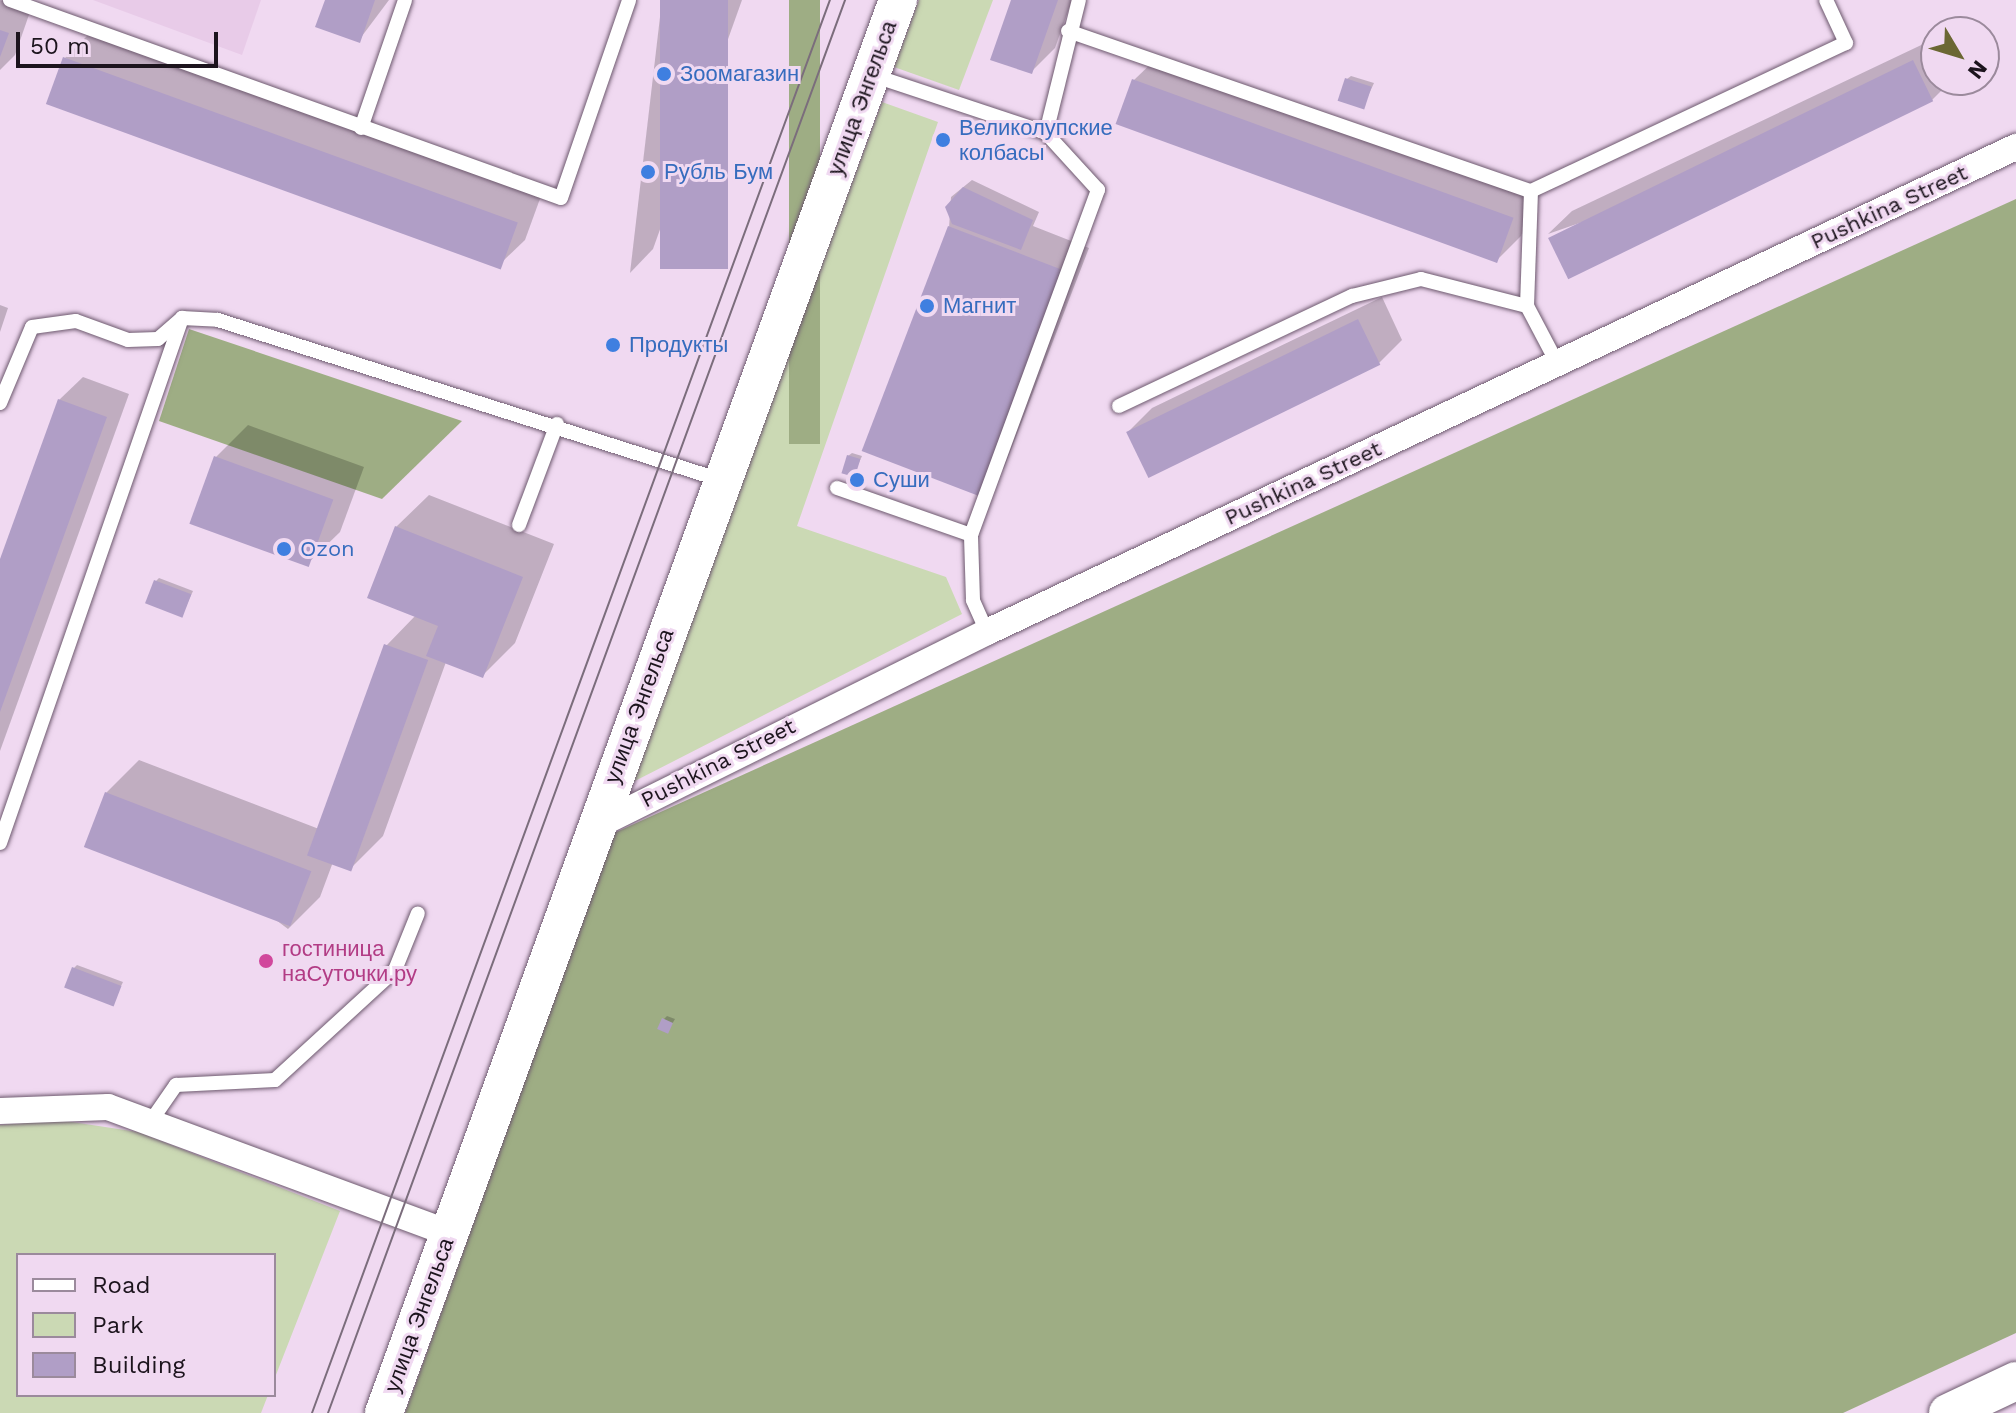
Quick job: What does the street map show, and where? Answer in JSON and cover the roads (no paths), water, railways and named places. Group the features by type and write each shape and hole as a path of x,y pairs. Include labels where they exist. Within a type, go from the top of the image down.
{"main road":[{"name":"улица Энгельса","path":"384,1413 593,827 898,0"},
{"path":"1948,1413 2016,1381"}],"street":[{"name":"Pushkina Street","path":"593,827 987,632 2016,147"},
{"path":"0,1111 108,1107 449,1233"}],"lane":[{"path":"10,0 561,198 629,0"},
{"path":"361,128 405,0"},
{"path":"1046,133 1068,31 1079,0"},
{"path":"1068,31 1531,191 1846,43 1826,0"},
{"path":"870,75 1046,133 1098,190 971,535 973,600 987,632"},
{"path":"1531,191 1527,306 1557,363"},
{"path":"1119,406 1352,296 1421,279 1527,306"},
{"path":"0,403 32,327 76,321 128,340 158,339 182,318 218,320 557,424 723,480"},
{"path":"0,843 182,318"},
{"path":"519,525 557,424"},
{"path":"837,488 971,535"},
{"path":"151,1121 176,1085 275,1080 395,970 418,913"}],"tram line":[{"path":"312,1413 830,0"},
{"path":"328,1413 845,0"}],"place":[{"name":"Зоомагазин","path":"664,74"},
{"name":"Великолупские колбасы","path":"943,140"},
{"name":"Рубль Бум","path":"648,172"},
{"name":"Магнит","path":"927,306"},
{"name":"Продукты","path":"613,345"},
{"name":"Суши","path":"857,480"},
{"name":"Ozon","path":"284,549"},
{"name":"гостиница наСуточки.ру","path":"266,961"}]}
